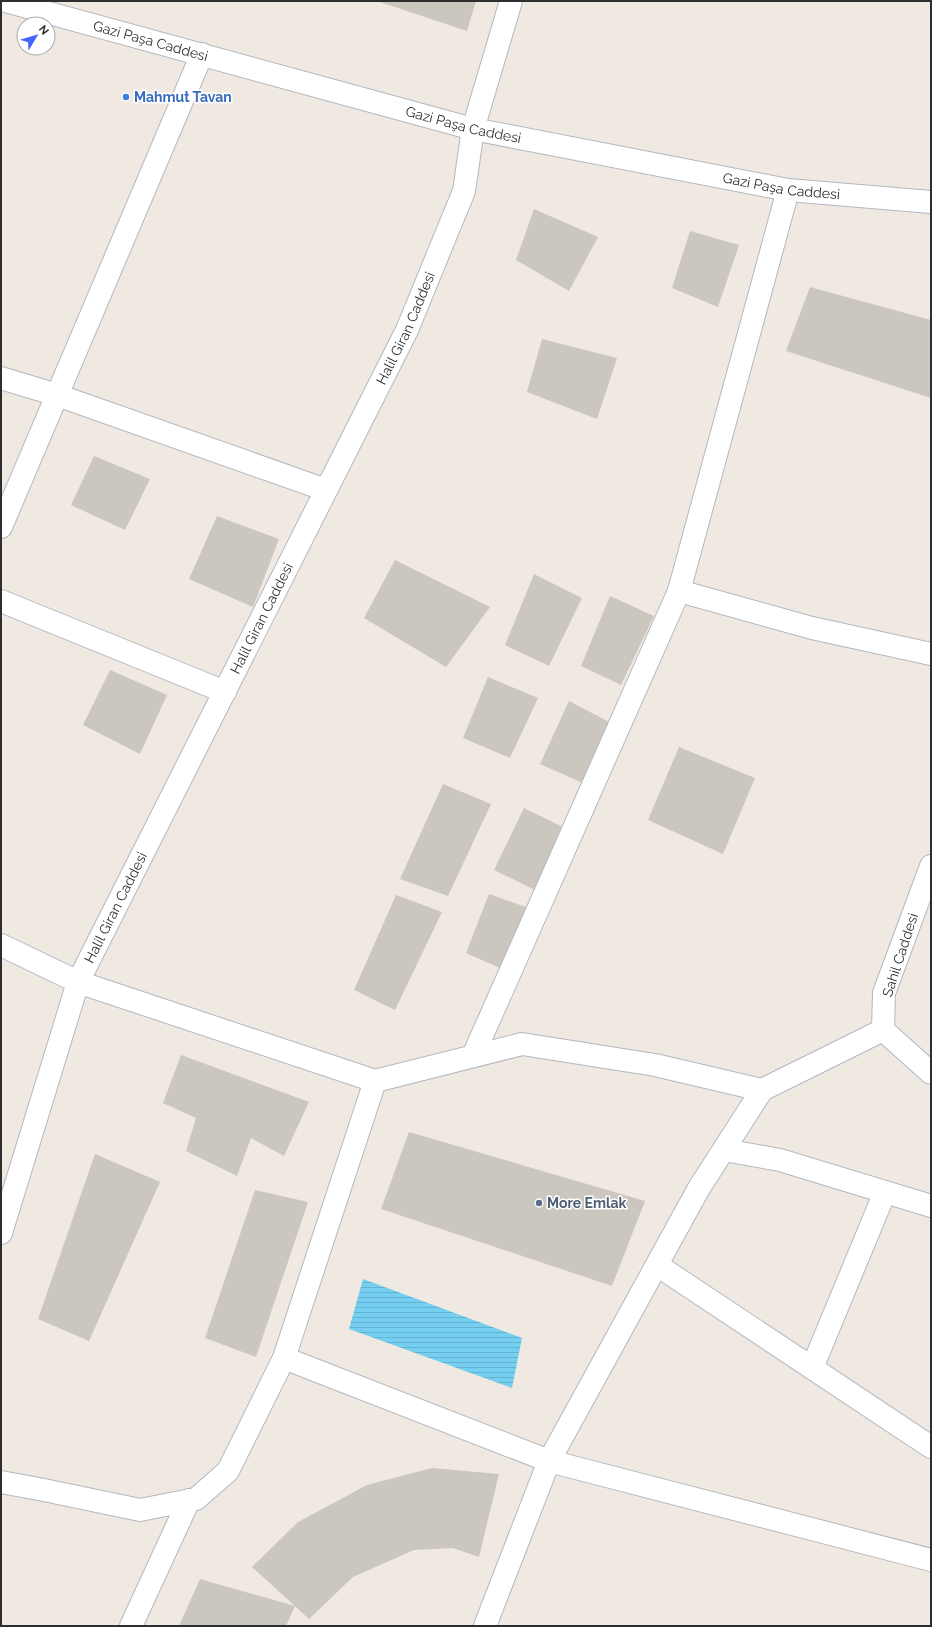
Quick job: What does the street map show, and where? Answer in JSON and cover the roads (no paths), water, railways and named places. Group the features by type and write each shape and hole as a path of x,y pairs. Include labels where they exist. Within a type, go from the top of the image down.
{"street":[{"name":"Gazi Paşa Caddesi","path":"5,1 473,129 788,190 931,202"},
{"path":"1,10 5,1"},
{"name":"Halil Giran Caddesi","path":"1,1234 78,982 407,330 464,191 473,129 511,1"},
{"path":"1,527 202,54"},
{"path":"473,1056 679,591 788,190"},
{"path":"1,378 57,395 326,490"},
{"path":"679,591 812,628 931,654"},
{"path":"1,601 225,692"},
{"name":"Sahil Caddesi","path":"883,1030 884,993 931,866"},
{"path":"1,945 78,982 375,1081 522,1044 655,1065 762,1090"},
{"path":"485,1626 549,1461 700,1188 762,1090 883,1030 931,1073"},
{"path":"1,1482 140,1510 196,1499 228,1471 284,1358 375,1081"},
{"path":"724,1150 780,1160 931,1206"},
{"path":"812,1368 885,1192"},
{"path":"657,1265 931,1447"},
{"path":"284,1358 549,1461 931,1560"},
{"path":"131,1626 189,1500"}],"water":[{"path":"363,1279 522,1338 512,1388 349,1329"}],"place":[{"name":"Mahmut Tavan","path":"126,97"},
{"name":"More Emlak","path":"539,1203"}]}
